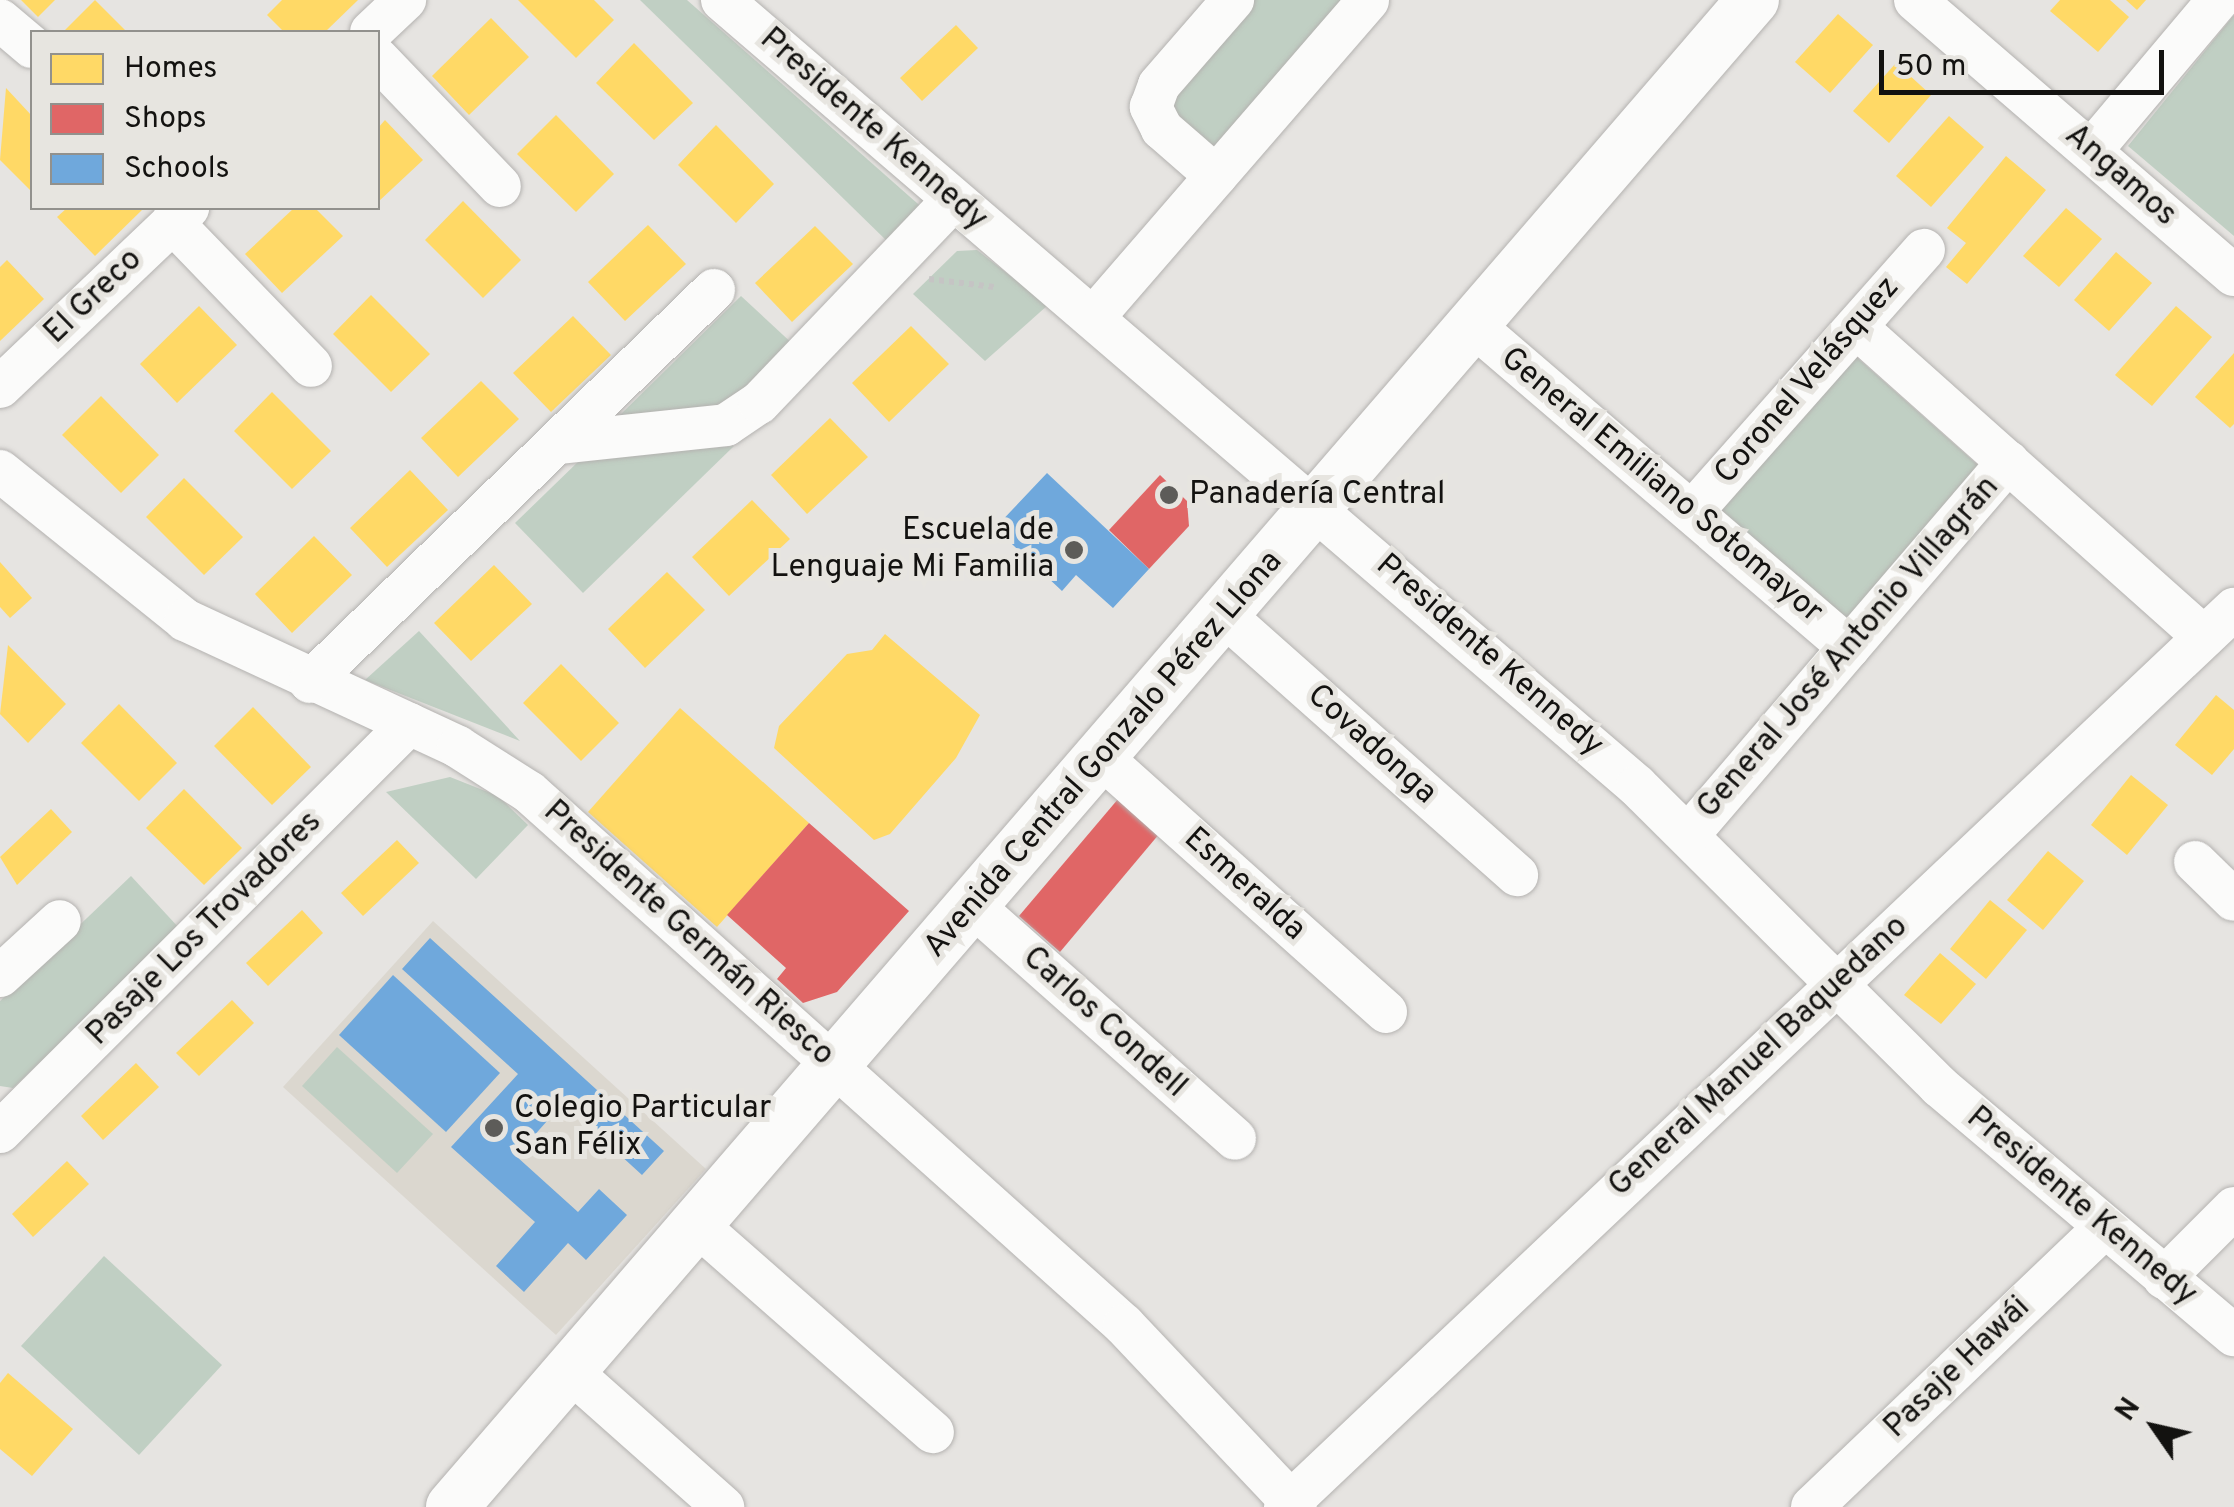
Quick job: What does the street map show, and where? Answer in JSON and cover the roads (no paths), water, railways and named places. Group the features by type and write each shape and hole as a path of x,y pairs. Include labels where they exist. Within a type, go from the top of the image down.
{"street":[{"path":"373,30 405,0"},
{"name":"Presidente Kennedy","path":"722,0 1690,833 1836,985 2104,1228 2178,1264 2234,1335"},
{"path":"1216,176 1162,128 1151,107 1159,85 1233,0"},
{"path":"1094,318 1368,0"},
{"name":"Avenida Central Gonzalo Pérez Llona","path":"452,1507 836,1067 1753,0"},
{"name":"Angamos","path":"1915,0 2234,275"},
{"path":"2091,151 2218,0"},
{"path":"0,20 30,44"},
{"path":"380,61 500,186"},
{"path":"558,442 726,426 759,403 894,268 953,200"},
{"path":"180,215 311,366"},
{"name":"El Greco","path":"0,387 180,215"},
{"name":"Coronel Velásquez","path":"1692,512 1924,250"},
{"path":"310,682 714,290"},
{"name":"General Emiliano Sotomayor","path":"1474,326 1850,646"},
{"path":"1856,327 2008,462 2219,623"},
{"name":"General José Antonio Villagrán","path":"1690,833 2008,462"},
{"name":"Presidente Germán Riesco","path":"0,471 186,620 310,682 409,724 528,792 1124,1324 1290,1505"},
{"name":"Covadonga","path":"1224,615 1517,875"},
{"name":"General Manuel Baquedano","path":"1290,1505 2219,623"},
{"name":"Pasaje Los Trovadores","path":"8,1118 409,724"},
{"name":"Esmeralda","path":"1102,758 1386,1012"},
{"path":"2195,862 2234,900"},
{"name":"Carlos Condell","path":"974,907 1235,1139"},
{"path":"0,976 60,921"},
{"path":"2178,1264 2234,1208"},
{"path":"697,1225 932,1432"},
{"name":"Pasaje Hawái","path":"1812,1507 2104,1228"},
{"path":"570,1372 722,1507"}],"place":[{"name":"Panadería Central","path":"1169,495"},
{"name":"Escuela de Lenguaje Mi Familia","path":"1074,550"},
{"name":"Colegio Particular San Félix","path":"494,1128"}]}
